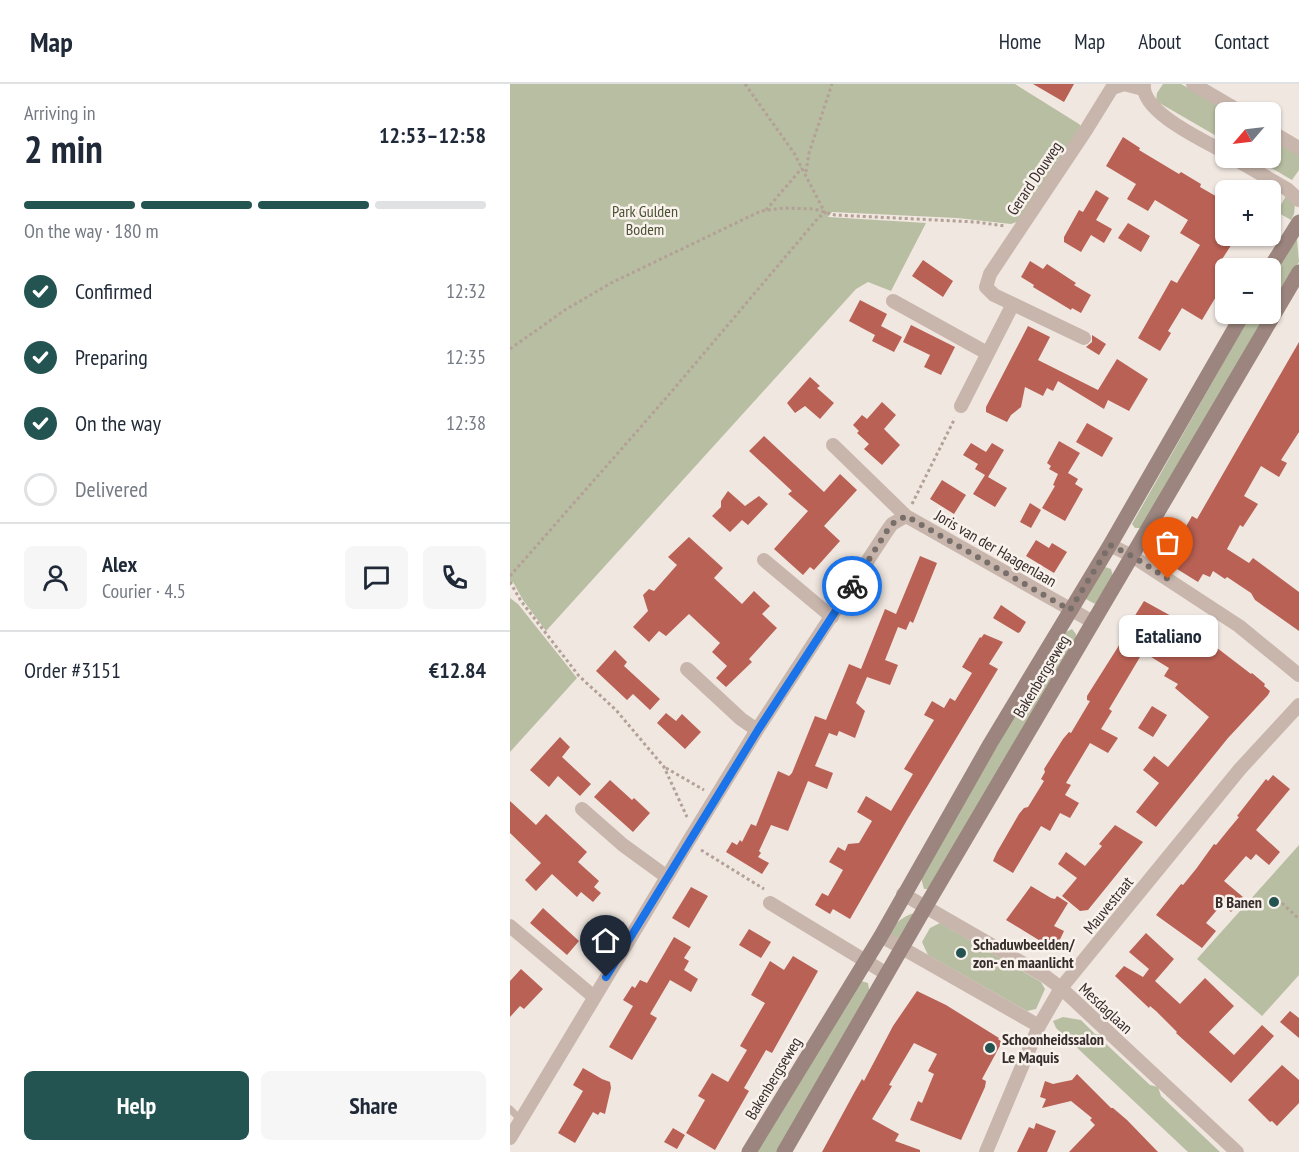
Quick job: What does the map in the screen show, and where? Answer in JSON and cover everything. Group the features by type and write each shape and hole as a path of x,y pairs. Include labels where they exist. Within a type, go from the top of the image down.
{"street":[{"name":"Gerard Douweg","path":"1084,338 994,296 986,287 990,274 1112,88 1124,84 1143,87"},
{"path":"1193,84 1223,102"},
{"path":"1143,87 1148,100 1163,116 1215,147"},
{"path":"1281,137 1299,148"},
{"path":"1250,168 1287,189 1299,200"},
{"path":"1276,258 1299,222"},
{"name":"Bakenbergseweg","path":"784,1152 1299,272"},
{"path":"893,301 987,353"},
{"path":"961,406 1013,304"},
{"name":"Bakenbergseweg","path":"749,1152 866,962 990,744 1110,545 1237,324"},
{"name":"Joris van der Haagenlaan","path":"833,445 906,516 1093,622"},
{"path":"510,1138 758,730 887,531 892,524 906,516"},
{"path":"1110,545 1132,556 1239,626 1299,675"},
{"path":"764,560 832,617"},
{"path":"687,669 741,719 758,730"},
{"name":"Mauvestraat","path":"986,1152 1039,1026 1061,988 1240,769 1299,705"},
{"path":"582,809 623,845 667,877"},
{"name":"Mesdaglaan","path":"903,894 1046,976 1237,1152"},
{"path":"770,903 887,974"},
{"path":"510,926 594,997"},
{"path":"881,936 1039,1026"}],"lane":[{"path":"510,1109 521,1120"}],"path":[{"path":"745,84 806,174 825,213"},
{"path":"806,174 809,153 832,84"},
{"path":"766,210 802,168"},
{"path":"510,349 565,310 611,283 766,210 804,208 825,213 976,222 1021,228"},
{"path":"510,576 667,398 819,217 825,213"},
{"path":"906,516 961,406"},
{"path":"510,582 520,602 579,676 616,710 664,767 683,806 690,839 768,892 770,903"},
{"path":"664,767 716,796"},
{"path":"1282,903 1299,919"}],"green space":[{"name":"Park Gulden Bodem","path":"510,84 1015,84 1079,124 1083,129 1019,221 1011,224 957,218 832,212 828,217 926,223 891,291 868,282 856,289 546,631 513,582 510,585"},
{"path":"1163,84 1181,84 1215,103 1215,135 1156,101 1157,93"},
{"path":"1281,141 1299,153 1299,170 1292,180 1271,168 1281,168"},
{"path":"1287,194 1295,204 1291,220 1281,214 1281,205"},
{"path":"1297,239 1299,262 1281,294 1281,262 1291,244"},
{"path":"1245,324 1263,324 1141,528 1135,528 1132,524"},
{"path":"1105,567 1111,569 1113,576 1095,604 1084,598"},
{"path":"510,598 518,604 577,678 510,752"},
{"path":"1072,629 1076,634 1076,644 931,889 924,889 921,878 1062,634"},
{"name":"B Banen","path":"1299,845 1299,975 1262,1016 1197,959"},
{"path":"918,912 898,941 887,936 900,920"},
{"path":"940,923 1041,982 1045,989 1036,1009 1027,1011 928,955 922,942 930,928"},
{"path":"861,981 868,983 870,995 778,1152 755,1152"},
{"path":"1063,1017 1081,1020 1095,1034 1105,1037 1105,1043 1150,1085 1158,1087 1161,1096 1220,1152 1188,1152 1056,1028 1053,1021"}],"building":[{"path":"1033,84 1074,84 1064,102"},
{"path":"1123,137 1140,148 1139,150 1179,174 1181,172 1201,184 1200,187 1215,196 1215,246 1231,246 1223,258 1215,258 1215,298 1202,320 1182,308 1168,331 1171,333 1160,351 1138,338 1171,280 1177,283 1200,245 1180,233 1188,220 1155,200 1148,211 1127,199 1136,184 1106,166"},
{"path":"1096,190 1109,198 1096,220 1112,229 1104,243 1091,235 1081,252 1064,242 1064,237 1079,210 1083,212"},
{"path":"1128,223 1150,236 1141,252 1118,238"},
{"path":"923,260 953,281 943,297 912,276"},
{"path":"1030,261 1043,269 1047,264 1091,295 1081,313 1072,308 1071,310 1021,277"},
{"path":"860,300 887,314 881,326 902,337 894,352 872,341 875,335 849,321"},
{"path":"911,325 955,347 941,375 924,367 930,355 903,342"},
{"path":"1028,326 1050,337 1038,360 1098,390 1117,359 1148,379 1129,411 1108,400 1104,409 1058,381 1053,391 1047,388 1043,396 1025,387 1021,407 1011,415 1007,422 986,412 986,407"},
{"path":"1092,335 1106,344 1099,355 1086,347 1092,342"},
{"path":"1299,342 1299,432 1281,460 1287,463 1279,477 1261,466 1244,496 1258,504 1243,527 1240,525 1227,549 1249,563 1253,558 1299,592 1299,631 1227,577 1225,579 1213,571 1210,577 1203,574 1198,582 1177,569 1183,561 1167,551 1181,528 1184,530 1192,516 1197,519"},
{"path":"810,377 820,386 817,388 834,403 820,419 805,406 795,413 787,403"},
{"path":"882,402 896,415 884,429 900,445 882,465 864,449 869,444 857,433 859,431 853,425 862,415 867,419"},
{"path":"1087,423 1113,438 1102,457 1076,442"},
{"path":"764,436 824,492 840,474 857,490 824,526 840,541 814,570 810,567 803,575 774,549 808,511 788,494 792,491 749,451"},
{"path":"1059,441 1080,453 1068,473 1078,479 1075,484 1083,489 1065,521 1042,508 1055,486 1053,485 1058,474 1049,469 1051,466 1047,463"},
{"path":"971,443 986,452 992,443 1004,450 988,477 1007,488 995,507 973,494 985,475 975,469 978,464 963,455"},
{"path":"942,480 966,495 954,514 930,499"},
{"path":"728,491 745,506 759,496 768,504 748,525 742,520 730,532 712,516 721,507 721,501"},
{"path":"1030,503 1041,510 1031,528 1020,522"},
{"path":"689,537 723,568 714,578 742,604 754,591 770,606 762,614 777,628 749,659 752,662 726,687 716,678 727,666 712,652 720,643 689,614 666,636 659,631 649,642 633,627 648,611 643,595 649,589 654,591 677,565 668,557"},
{"path":"1036,540 1049,548 1052,543 1067,552 1054,573 1026,556"},
{"path":"920,556 937,563 913,623 910,621 906,630 898,627 885,660 898,665 890,685 867,677 856,703 865,711 855,738 839,731 837,736 829,733 815,766 833,773 827,789 808,781 788,831 771,825 759,851 761,853 758,857 769,863 762,874 726,852 732,842 737,845 740,840 742,842 751,824 756,826 778,771 789,776 792,773 815,716 826,720 849,664 861,669 885,609 896,614"},
{"path":"1144,601 1184,623 1182,626 1208,641 1252,673 1270,691 1228,738 1156,827 1136,812 1159,783 1143,770 1154,756 1168,767 1209,717 1175,688 1178,684 1164,676 1169,668 1143,652 1109,709 1112,711 1101,729 1118,738 1108,753 1090,743 1066,783 1071,785 1065,795 1079,803 1070,818 1060,813 1050,831 1041,826 1013,873 993,861 997,852 1019,814 1028,807 1044,781 1041,779 1045,772 1044,769 1063,739 1069,732 1071,733 1090,701 1087,700 1087,696"},
{"path":"1001,605 1026,622 1020,632 1018,633 993,618"},
{"path":"984,634 1003,642 989,664 998,669 850,919 833,909 830,914 815,905 822,893 828,896 843,870 829,862 838,847 845,851 848,844 859,843 872,821 857,812 866,796 891,811 913,774 904,769 934,720 924,715 932,701 944,708 950,698 955,701 972,673 962,667"},
{"path":"615,650 627,662 624,666 660,699 650,710 633,694 627,700 596,671"},
{"path":"1152,706 1167,715 1153,737 1138,728"},
{"path":"666,713 676,721 682,714 701,732 685,749 657,723"},
{"path":"560,737 570,747 562,757 591,784 580,796 558,776 549,787 530,770"},
{"path":"1273,775 1290,789 1256,830 1280,852 1269,865 1256,854 1251,860 1246,856 1224,881 1243,897 1231,912 1222,904 1206,923 1216,931 1202,948 1156,915 1239,817 1237,816 1266,779 1268,781"},
{"path":"610,780 650,813 633,832 594,797"},
{"path":"510,801 536,825 546,814 587,852 578,862 599,881 594,887 601,893 593,902 581,892 577,897 552,874 536,891 525,880 541,863 510,833"},
{"path":"1115,825 1143,842 1088,910 1080,911 1062,896 1077,878 1058,864 1066,852 1085,866 1102,846 1099,844"},
{"path":"1031,886 1051,898 1055,899 1057,896 1068,903 1054,926 1064,931 1055,950 1006,920"},
{"path":"691,887 708,896 689,928 672,918"},
{"path":"543,908 579,941 567,955 530,923"},
{"path":"749,929 771,942 761,958 739,945"},
{"path":"1146,933 1174,959 1155,981 1180,1004 1205,978 1234,1006 1209,1032 1234,1055 1262,1025 1274,1036 1231,1083 1176,1033 1156,1011 1150,1006 1149,1008 1115,976 1124,966 1143,977 1149,969 1129,952"},
{"path":"674,937 691,947 684,958 689,961 684,970 698,979 691,992 670,980 650,1014 657,1018 632,1060 609,1047 633,1006 623,1000 632,986 635,988 640,980 647,983"},
{"path":"793,956 818,971 772,1053 766,1050 744,1088 749,1091 715,1150 686,1133 705,1100 698,1096 712,1073 728,1082 747,1050 740,1046 765,1003 751,995 770,961 784,970"},
{"path":"521,969 543,989 524,1009 520,1006 510,1017 510,981"},
{"path":"917,991 946,1005 1002,1042 982,1079 986,1081 985,1087 961,1140 910,1120 918,1101 922,1103 934,1074 928,1071 937,1054 914,1043 872,1119 899,1134 895,1141 920,1150 920,1152 822,1152 893,1026"},
{"path":"1290,1011 1299,1018 1299,1038 1280,1022"},
{"path":"1282,1065 1299,1080 1299,1103 1277,1126 1248,1100"},
{"path":"583,1068 610,1082 611,1088 605,1114 600,1112 598,1115 593,1112 575,1143 558,1133 583,1091 573,1085"},
{"path":"1077,1074 1158,1152 1069,1152 1095,1125 1090,1120 1092,1118 1071,1101 1042,1108 1046,1099 1040,1097 1045,1081 1053,1084 1072,1080"},
{"path":"1036,1123 1056,1131 1047,1152 1017,1152 1029,1127 1034,1129"},
{"path":"673,1128 685,1135 677,1149 664,1142"}],"way so far":[{"path":"852,586 892,524 906,516 1070,610 1110,545 1168,579"}],"place":[{"name":"Eataliano","path":"1168,579"},
{"name":"B Banen","path":"1274,902"},
{"name":"Schaduwbeelden/ zon- en maanlicht","path":"961,953"},
{"name":"Schoonheidssalon Le Maquis","path":"990,1048"}],"route":[{"path":"606,977 758,730 852,586"}]}
